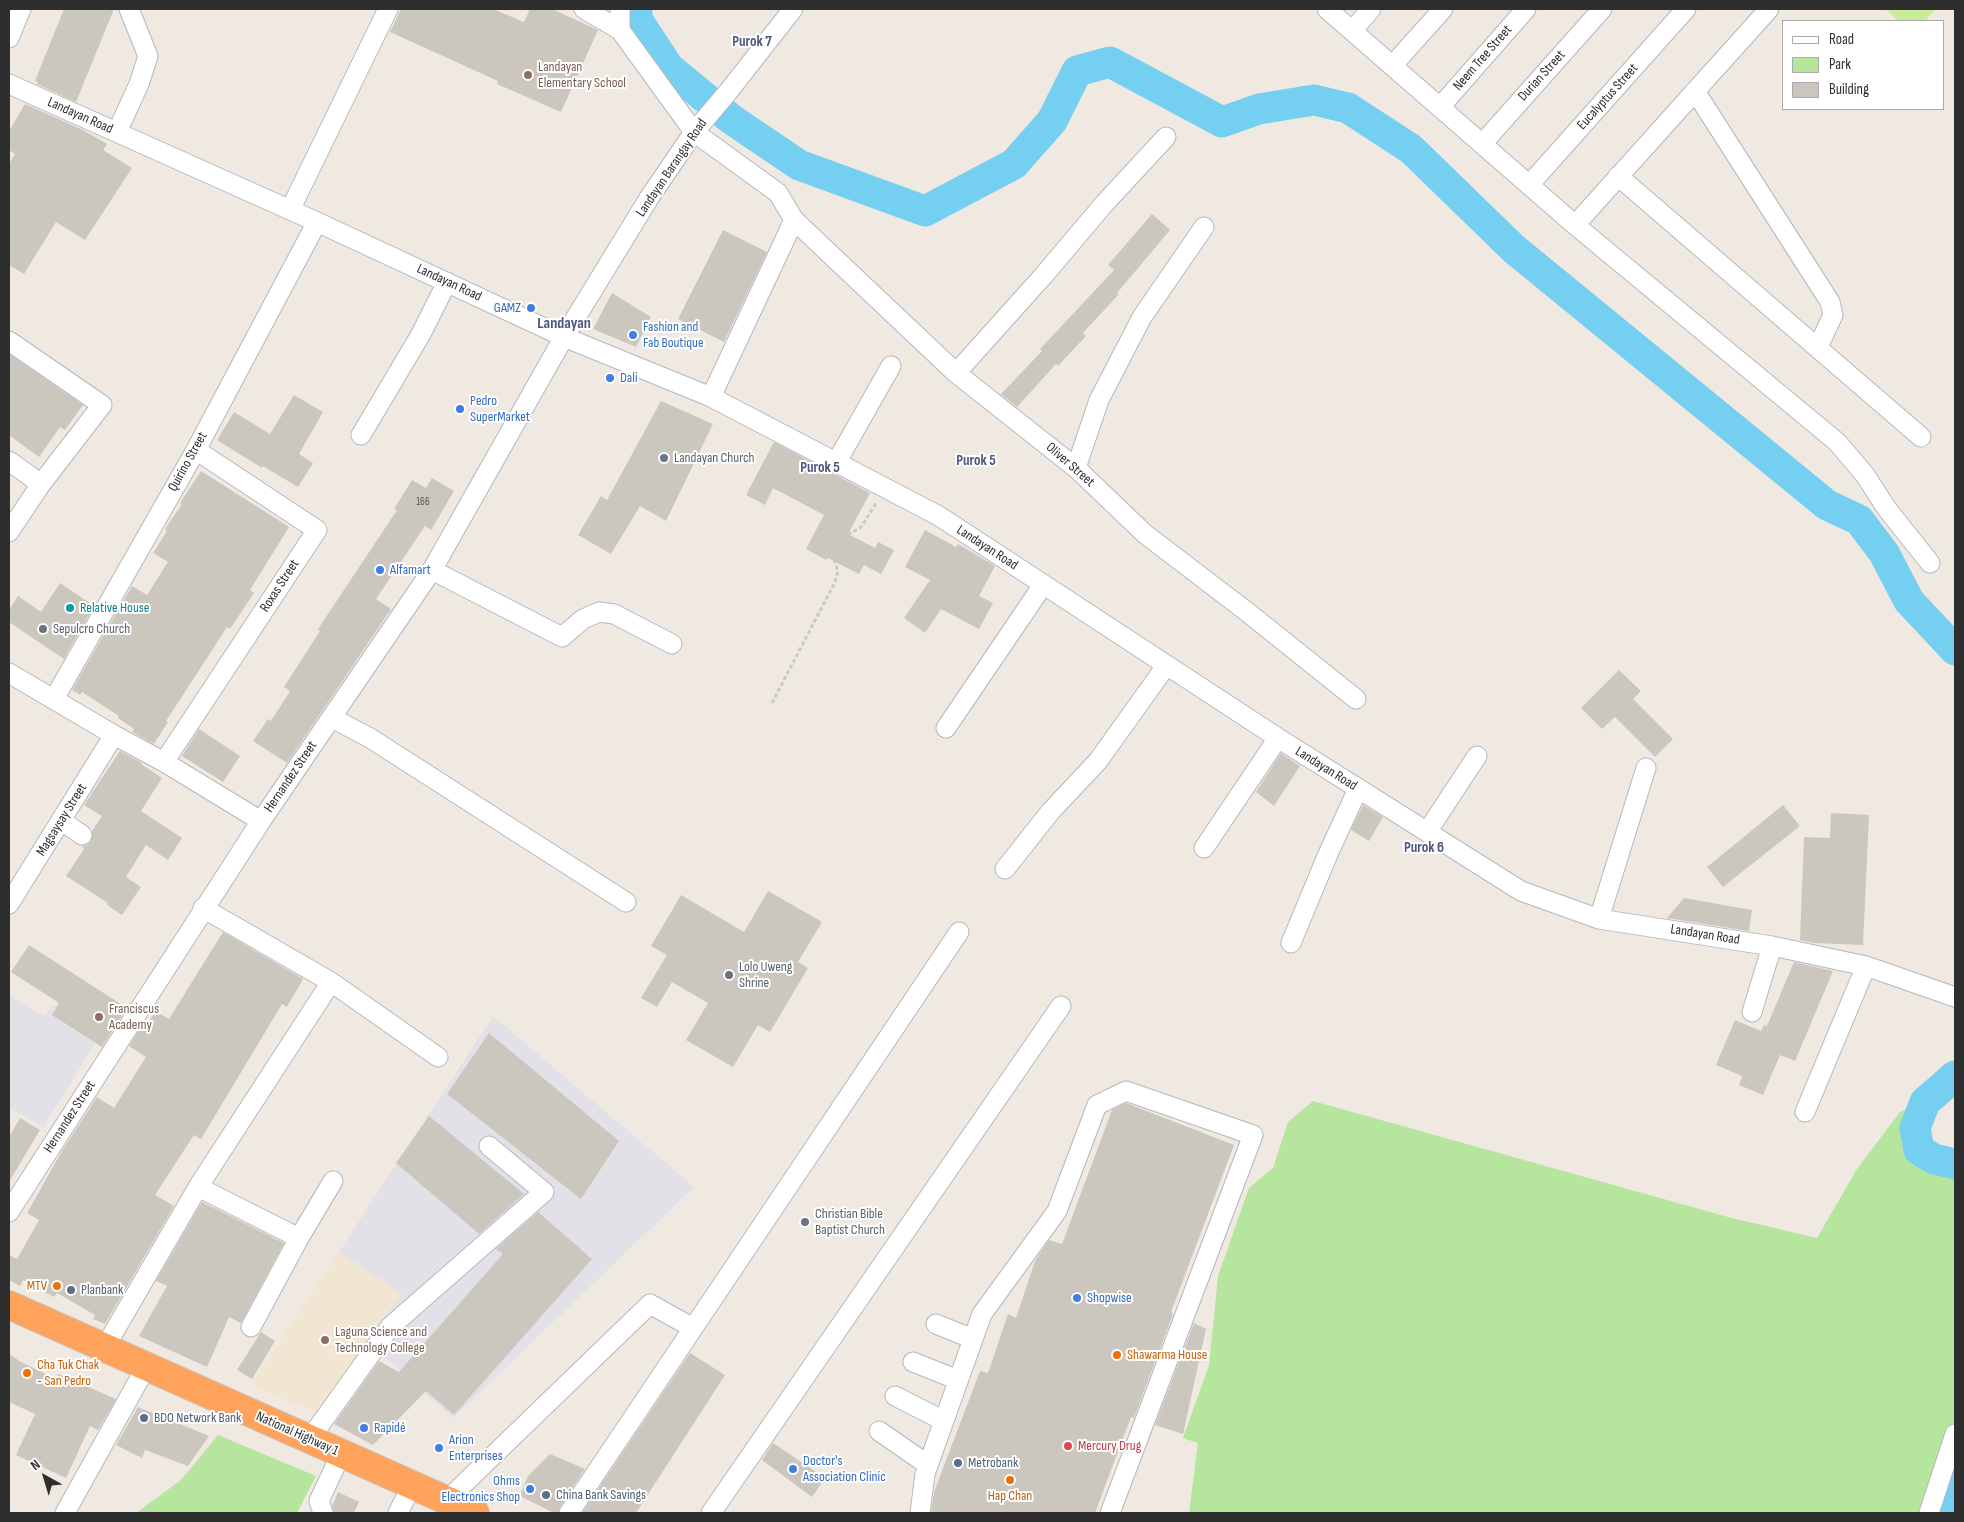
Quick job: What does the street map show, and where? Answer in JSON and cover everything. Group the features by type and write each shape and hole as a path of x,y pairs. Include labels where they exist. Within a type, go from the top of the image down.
{"highway":[{"name":"National Highway 1","path":"9,1305 104,1349 476,1513"}],"street":[{"path":"9,38 21,9"},
{"path":"117,132 148,56 129,9"},
{"path":"290,210 388,9"},
{"path":"584,9 620,30"},
{"path":"620,9 620,30"},
{"name":"Landayan Barangay Road","path":"564,337 649,198 694,132 793,9"},
{"path":"1327,9 1575,225 1837,442 1865,475 1887,509 1930,563"},
{"path":"1352,31 1371,9"},
{"path":"1392,66 1443,9"},
{"name":"Neem Tree Street","path":"1440,107 1526,9"},
{"name":"Durian Street","path":"1482,144 1602,9"},
{"name":"Eucalyptus Street","path":"1529,185 1686,9"},
{"path":"1575,225 1769,9"},
{"name":"Oliver Street","path":"620,30 694,132 778,193 794,220 956,373 1076,468 1145,534 1246,611 1356,699"},
{"name":"Landayan Road","path":"9,84 317,222 564,337 711,397 938,516 1166,666 1521,891 1599,919 1772,946 1866,966 1955,997"},
{"path":"1695,91 1830,302 1833,315 1818,347"},
{"path":"956,373 1044,275 1104,204 1166,137"},
{"path":"1618,176 1921,437"},
{"path":"711,397 794,220"},
{"name":"Quirino Street","path":"54,699 196,450 317,222"},
{"path":"1076,468 1099,400 1142,316 1204,227"},
{"path":"361,435 421,334 447,282"},
{"name":"Hernandez Street","path":"9,1212 261,821 432,570 564,337"},
{"path":"9,341 102,405 41,484 9,532"},
{"path":"836,463 891,366"},
{"name":"Roxas Street","path":"164,762 317,530 196,450"},
{"path":"9,462 41,484"},
{"path":"432,570 562,637 583,619 599,612 614,614 672,644"},
{"path":"946,728 1043,585"},
{"path":"1006,869 1051,811 1098,761 1166,666"},
{"path":"9,673 164,762 261,821"},
{"path":"332,718 370,738 626,902"},
{"name":"Magsaysay Street","path":"9,904 114,735"},
{"path":"1204,848 1278,738"},
{"path":"1427,832 1477,756"},
{"path":"1599,919 1646,768"},
{"path":"1291,943 1328,854 1358,789"},
{"path":"62,821 82,835"},
{"path":"204,908 330,982 438,1057"},
{"path":"568,1513 959,932"},
{"path":"1752,1012 1772,946"},
{"path":"1805,1112 1866,966"},
{"path":"104,1349 198,1187 330,982"},
{"path":"711,1513 1061,1006"},
{"path":"920,1513 925,1474 982,1314 1057,1212 1097,1105 1126,1090 1253,1135 1110,1513"},
{"path":"309,1440 390,1327 544,1192 489,1146"},
{"path":"251,1327 299,1238 333,1182"},
{"path":"198,1187 299,1238"},
{"path":"446,1501 650,1304 693,1328"},
{"path":"936,1324 973,1339"},
{"path":"913,1362 958,1380"},
{"path":"65,1513 146,1367"},
{"path":"895,1396 944,1421"},
{"path":"879,1431 928,1465"},
{"path":"1929,1513 1955,1434"},
{"path":"323,1513 320,1501 341,1454"},
{"path":"398,1513 412,1485"}],"path":[{"path":"772,703 835,582 838,571 834,559 840,545 849,534 861,527 865,522 885,488"},
{"path":"1039,1459 1066,1398"},
{"path":"944,1421 1048,1463 1028,1513"},
{"path":"937,1440 1041,1482"},
{"path":"1011,1513 1032,1456"}],"shaded area":[{"path":"9,996 44,1016 54,1004 100,1035 43,1128 9,1107"},
{"path":"493,1016 694,1187 453,1418 382,1355 333,1421 317,1413 402,1294 339,1252"},
{"name":"Laguna Science and Technology College","path":"339,1252 402,1294 317,1413 251,1385"}],"green space":[{"path":"1885,9 1936,9 1926,20 1898,20"},
{"path":"1313,1101 1728,1217 1817,1238 1857,1169 1900,1112 1925,1102 1915,1128 1919,1149 1934,1159 1955,1164 1955,1470 1942,1513 1189,1513 1198,1443 1183,1438 1209,1365 1218,1276 1249,1188 1273,1168 1288,1122"},
{"path":"218,1435 316,1476 297,1513 136,1513 181,1480"}],"building":[{"path":"64,9 114,9 76,102 37,84 38,82 35,81"},
{"name":"Landayan Elementary School","path":"401,9 493,9 524,22 530,9 552,9 598,30 561,112 497,84 498,81 390,32"},
{"path":"25,104 83,130 107,144 103,150 132,168 85,240 56,222 24,274 9,265 9,164 15,154 9,150 9,131"},
{"path":"1152,214 1170,230 1117,293 1119,294 1083,333 1086,336 1058,366 1056,364 1017,407 1001,394 1114,270 1108,265"},
{"path":"723,230 767,252 724,342 678,319"},
{"path":"612,293 651,317 636,347 593,329"},
{"path":"9,354 83,405 65,430 60,427 39,457 9,435"},
{"path":"294,395 323,412 299,454 313,463 298,487 263,466 262,468 217,440 234,412 270,434"},
{"name":"Landayan Church","path":"661,401 713,424 666,521 640,506 611,554 578,535 601,496 607,500"},
{"path":"774,442 870,493 848,534 875,548 878,542 894,550 881,574 864,565 859,574 806,549 824,515 773,488 765,505 746,495"},
{"path":"201,471 289,527 250,590 254,593 230,629 227,627 166,721 168,722 154,744 132,732 134,729 118,718 119,716 82,692 80,695 72,690 132,586 147,595 168,562 153,553 167,531 165,529 182,504 180,503"},
{"path":"432,478 454,491 431,530 425,526 376,599 391,609 287,763 253,741 268,719 271,721 290,691 284,687 320,631 318,629 397,510 394,509 412,480 426,488"},
{"path":"925,530 956,547 958,544 995,566 979,596 993,603 979,629 941,609 925,633 904,618 930,580 905,567"},
{"path":"60,583 94,606 64,659 9,622 9,610 18,596 41,612"},
{"path":"1619,670 1641,691 1633,699 1673,739 1655,757 1615,717 1602,729 1581,708"},
{"path":"199,729 240,756 223,782 182,756"},
{"path":"120,751 142,763 162,778 141,811 182,838 168,860 146,845 126,877 141,887 122,915 107,905 108,903 66,876 84,849 82,846 87,845 91,841 92,831 102,816 84,805"},
{"path":"1281,753 1300,766 1274,806 1256,792"},
{"path":"1363,805 1383,817 1369,841 1351,830"},
{"path":"1783,805 1800,826 1723,887 1707,867"},
{"path":"1831,813 1869,815 1863,945 1814,943 1800,940 1804,837 1830,838"},
{"name":"Lolo Uweng Shrine","path":"768,891 822,922 798,962 808,968 770,1032 758,1025 733,1067 686,1040 708,1003 672,982 657,1007 641,998 667,955 651,946 681,895 744,932"},
{"path":"1684,898 1752,910 1749,931 1667,918"},
{"path":"223,932 303,979 287,1007 282,1004 201,1139 194,1135 155,1195 174,1206 105,1324 93,1319 95,1315 57,1293 54,1297 23,1280 20,1286 9,1280 9,1255 17,1259 39,1220 27,1213 62,1151 97,1097 114,1108 146,1057 129,1046 146,1020 149,1022 155,1011 169,1019"},
{"path":"29,945 127,1008 102,1047 52,1015 59,1003 11,972"},
{"path":"1794,962 1833,971 1795,1061 1780,1055 1763,1095 1739,1085 1742,1076 1716,1065 1735,1020 1761,1031 1764,1025 1767,1026"},
{"path":"489,1033 619,1141 581,1199 447,1094"},
{"path":"1126,1103 1234,1145 1171,1312 1173,1314 1134,1418 1131,1417 1095,1513 931,1513 934,1492 980,1371 988,1373 1008,1314 1016,1318 1035,1261 1049,1240 1062,1244 1112,1110"},
{"path":"429,1116 524,1194 479,1234 396,1163"},
{"path":"20,1118 40,1130 9,1182 9,1137"},
{"path":"202,1202 284,1243 241,1323 229,1317 207,1367 139,1336 167,1286 156,1281"},
{"path":"538,1212 592,1259 454,1415 426,1391 373,1445 334,1424 379,1361 399,1372 503,1254 496,1249"},
{"path":"1194,1323 1206,1329 1183,1434 1155,1425"},
{"path":"261,1332 275,1341 252,1379 237,1370"},
{"path":"690,1353 725,1375 636,1513 582,1513"},
{"path":"9,1354 56,1379 58,1374 116,1399 98,1430 90,1426 66,1478 16,1455 35,1414 9,1402"},
{"path":"138,1407 209,1436 188,1466 145,1450 142,1458 116,1445"},
{"name":"Doctor's Association Clinic","path":"773,1443 825,1478 812,1497 762,1460"},
{"path":"550,1454 585,1469 558,1513 554,1513 520,1496 528,1476"},
{"path":"338,1492 359,1502 354,1513 334,1513 332,1506"}],"waterway":[{"path":"636,9 638,21 669,68 731,119 799,165 925,211 1014,164 1052,121 1077,71 1110,62 1222,122 1259,109 1314,100 1348,108 1411,149 1514,249 1827,505 1859,520 1884,553 1909,601 1955,650"},
{"path":"1955,1076 1925,1102 1915,1128 1919,1150 1934,1159 1955,1164"},
{"path":"1947,1513 1955,1470"}],"place":[{"name":"Landayan Elementary School","path":"528,75"},
{"name":"GAMZ","path":"531,308"},
{"name":"Fashion and Fab Boutique","path":"633,335"},
{"name":"Dali","path":"610,378"},
{"name":"Pedro SuperMarket","path":"460,409"},
{"name":"Landayan Church","path":"664,458"},
{"name":"Alfamart","path":"380,570"},
{"name":"Relative House","path":"70,608"},
{"name":"Sepulcro Church","path":"43,629"},
{"name":"Lolo Uweng Shrine","path":"729,975"},
{"name":"Franciscus Academy","path":"99,1017"},
{"name":"Christian Bible Baptist Church","path":"805,1222"},
{"name":"MTV","path":"57,1286"},
{"name":"Planbank","path":"71,1290"},
{"name":"Shopwise","path":"1077,1298"},
{"name":"Laguna Science and Technology College","path":"325,1340"},
{"name":"Shawarma House","path":"1117,1355"},
{"name":"Cha Tuk Chak - San Pedro","path":"27,1373"},
{"name":"BDO Network Bank","path":"144,1418"},
{"name":"Rapidé","path":"364,1428"},
{"name":"Mercury Drug","path":"1068,1446"},
{"name":"Arion Enterprises","path":"439,1448"},
{"name":"Metrobank","path":"958,1463"},
{"name":"Doctor's Association Clinic","path":"793,1469"},
{"name":"Hap Chan","path":"1010,1480"},
{"name":"Ohms Electronics Shop","path":"530,1489"},
{"name":"China Bank Savings","path":"546,1495"}],"district":[{"name":"Purok 7","path":"752,42"},
{"name":"Landayan","path":"564,324"},
{"name":"Purok 5","path":"976,461"},
{"name":"Purok 5","path":"820,468"},
{"name":"Purok 6","path":"1424,848"}]}
